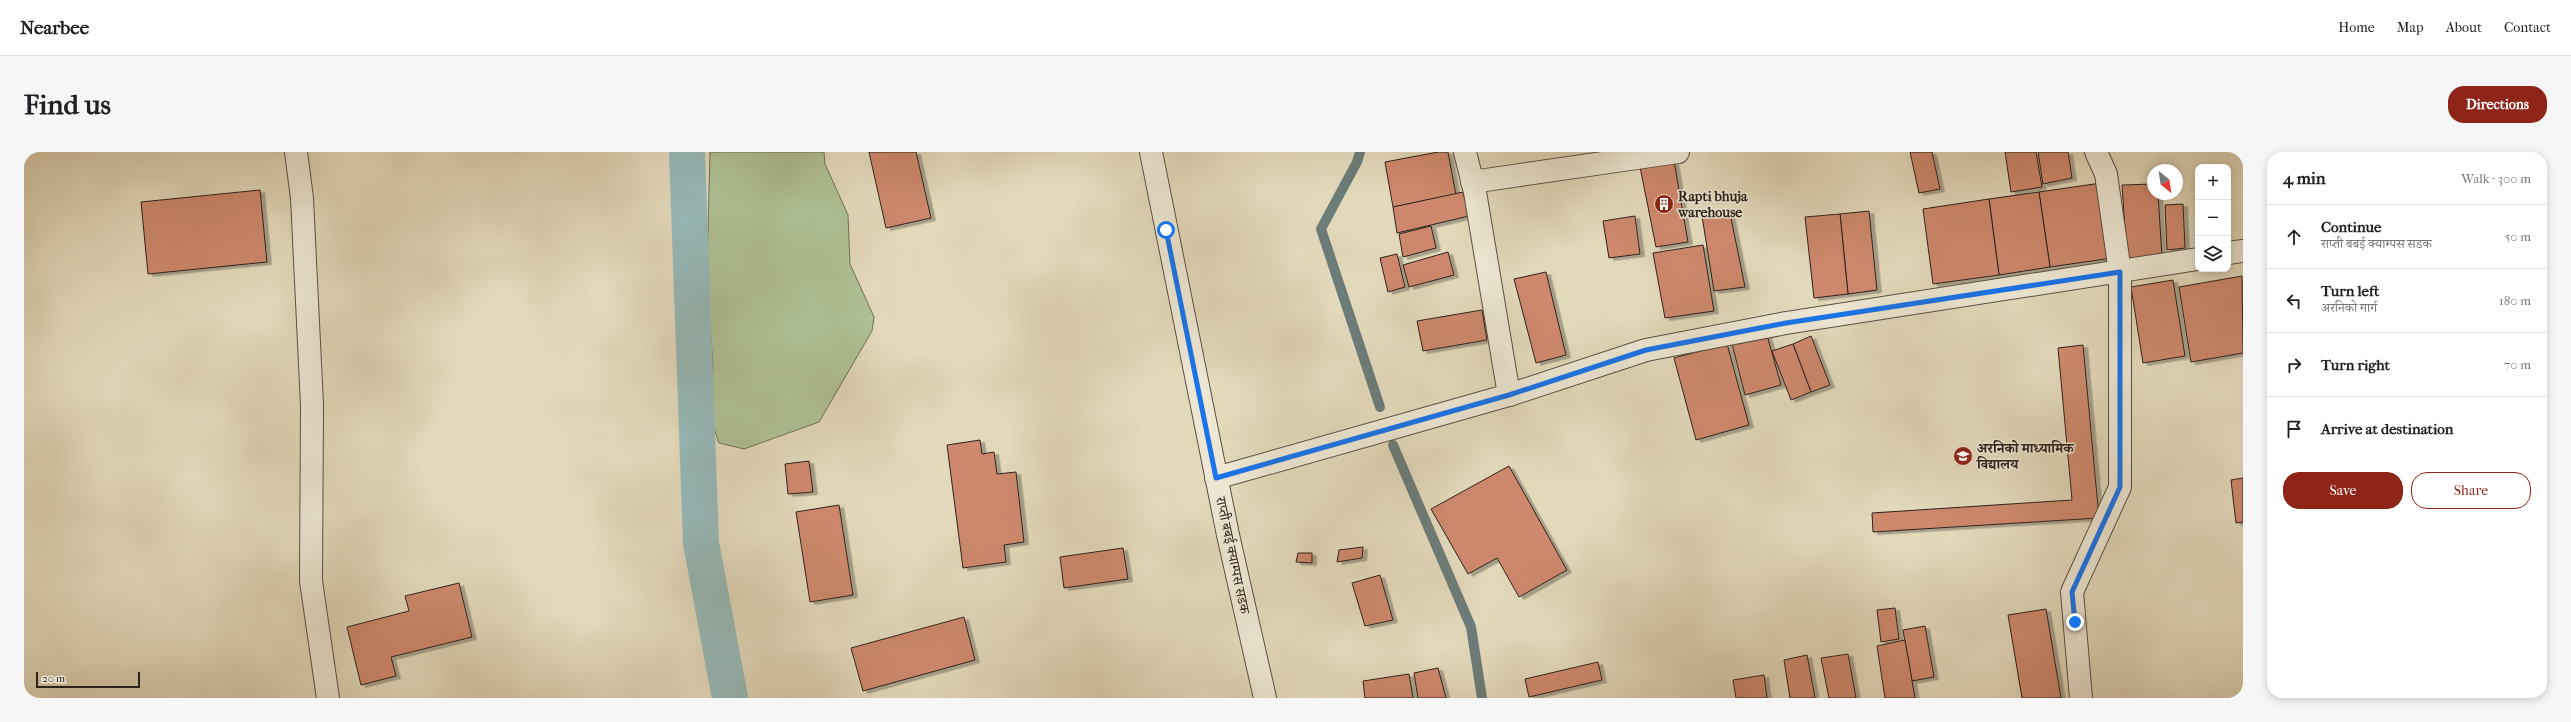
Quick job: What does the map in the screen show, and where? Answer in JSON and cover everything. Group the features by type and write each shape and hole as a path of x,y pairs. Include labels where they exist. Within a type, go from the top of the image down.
{"street":[{"path":"296,152 302,198 312,405 312,581 328,698"},
{"name":"राप्ती बबई क्याम्पस सडक","path":"1151,152 1216,478 1265,698"},
{"path":"1465,152 1472,182 1509,395"},
{"path":"1472,182 1678,152"},
{"path":"2081,698 2072,592 2120,487 2120,272 2106,174 2096,152"},
{"path":"2231,253 2243,251"},
{"path":"1216,478 1509,395 1646,350 1786,323 2120,272 2195,259"}],"green space":[{"path":"710,152 824,152 825,164 848,215 850,264 874,317 872,331 819,422 744,449 719,443 710,416 713,370 707,271"}],"building":[{"path":"869,152 916,152 931,218 886,228"},
{"path":"1438,152 1448,152 1456,195 1393,207 1385,162"},
{"path":"1910,152 1932,152 1940,189 1919,193"},
{"path":"2005,152 2036,152 2042,187 2011,192"},
{"path":"2038,152 2068,152 2072,178 2043,184"},
{"name":"Rapti bhuja warehouse","path":"1674,161 1688,242 1656,247 1640,167"},
{"path":"2101,183 2112,258 2050,267 2039,192"},
{"path":"2147,184 2147,200 2158,200 2162,257 2127,258 2122,185"},
{"path":"260,190 267,262 148,274 141,202"},
{"path":"1463,192 1469,216 1397,233 1393,207"},
{"path":"2039,192 2050,267 1999,275 1989,199"},
{"path":"1989,199 1999,275 1933,284 1923,209"},
{"path":"2183,204 2185,248 2167,250 2165,205"},
{"path":"1869,211 1877,290 1848,294 1840,214"},
{"path":"1730,213 1745,287 1714,291 1702,216"},
{"path":"1840,214 1848,294 1814,298 1805,217"},
{"path":"1635,216 1640,254 1609,258 1603,221"},
{"path":"1431,226 1436,248 1403,257 1399,234"},
{"path":"1703,245 1714,311 1665,318 1653,253"},
{"path":"1448,252 1454,275 1409,287 1403,265"},
{"path":"1397,254 1405,287 1388,292 1380,258"},
{"path":"1546,272 1566,355 1536,363 1514,279"},
{"path":"2242,276 2243,353 2191,362 2179,287"},
{"path":"2173,280 2185,356 2143,363 2131,287"},
{"path":"1482,310 1487,340 1423,351 1417,321"},
{"path":"1767,335 1781,385 1745,395 1732,344"},
{"path":"1811,336 1830,385 1811,392 1793,344"},
{"path":"1727,344 1749,425 1696,440 1674,358"},
{"path":"1793,344 1811,392 1791,400 1772,351"},
{"path":"2083,345 2099,518 1873,532 1872,513 2072,500 2058,348"},
{"path":"980,440 982,454 994,452 997,474 1016,472 1024,542 1004,545 1006,562 963,568 947,445"},
{"path":"809,461 813,492 788,494 785,464"},
{"path":"1509,466 1567,570 1519,597 1497,558 1468,574 1431,509"},
{"path":"2243,478 2243,522 2236,523 2231,480"},
{"path":"839,505 853,595 810,602 796,512"},
{"path":"1363,547 1362,558 1337,562 1339,550"},
{"path":"1123,548 1128,579 1064,588 1060,557"},
{"path":"1298,553 1312,553 1312,563 1296,562"},
{"path":"1380,575 1393,620 1365,626 1352,583"},
{"path":"459,583 472,637 391,657 396,676 361,685 347,627 409,611 405,596"},
{"path":"1895,608 1899,639 1881,642 1877,610"},
{"path":"2046,609 2061,698 2022,698 2008,615"},
{"path":"964,617 975,660 863,691 851,648"},
{"path":"1925,626 1934,677 1912,681 1903,630"},
{"path":"1905,640 1915,698 1885,698 1877,646"},
{"path":"1848,654 1856,698 1829,698 1821,658"},
{"path":"1807,655 1815,698 1790,698 1784,660"},
{"path":"1598,662 1602,680 1529,697 1525,679"},
{"path":"1438,668 1446,698 1418,698 1414,673"},
{"path":"1409,674 1413,698 1365,698 1363,681"},
{"path":"1764,675 1767,698 1736,698 1733,680"}],"waterway":[{"path":"687,152 701,543 730,698"},
{"path":"1360,152 1357,162 1321,229 1380,407"},
{"path":"1393,445 1471,627 1482,698"}],"place":[{"name":"Rapti bhuja warehouse","path":"1664,204"},
{"name":"अरनिको माध्यामिक विद्यालय","path":"1963,456"}],"route":[{"path":"1166,230 1216,478 1509,395 1646,350 1786,323 2120,272 2120,487 2072,592 2075,622"}]}
